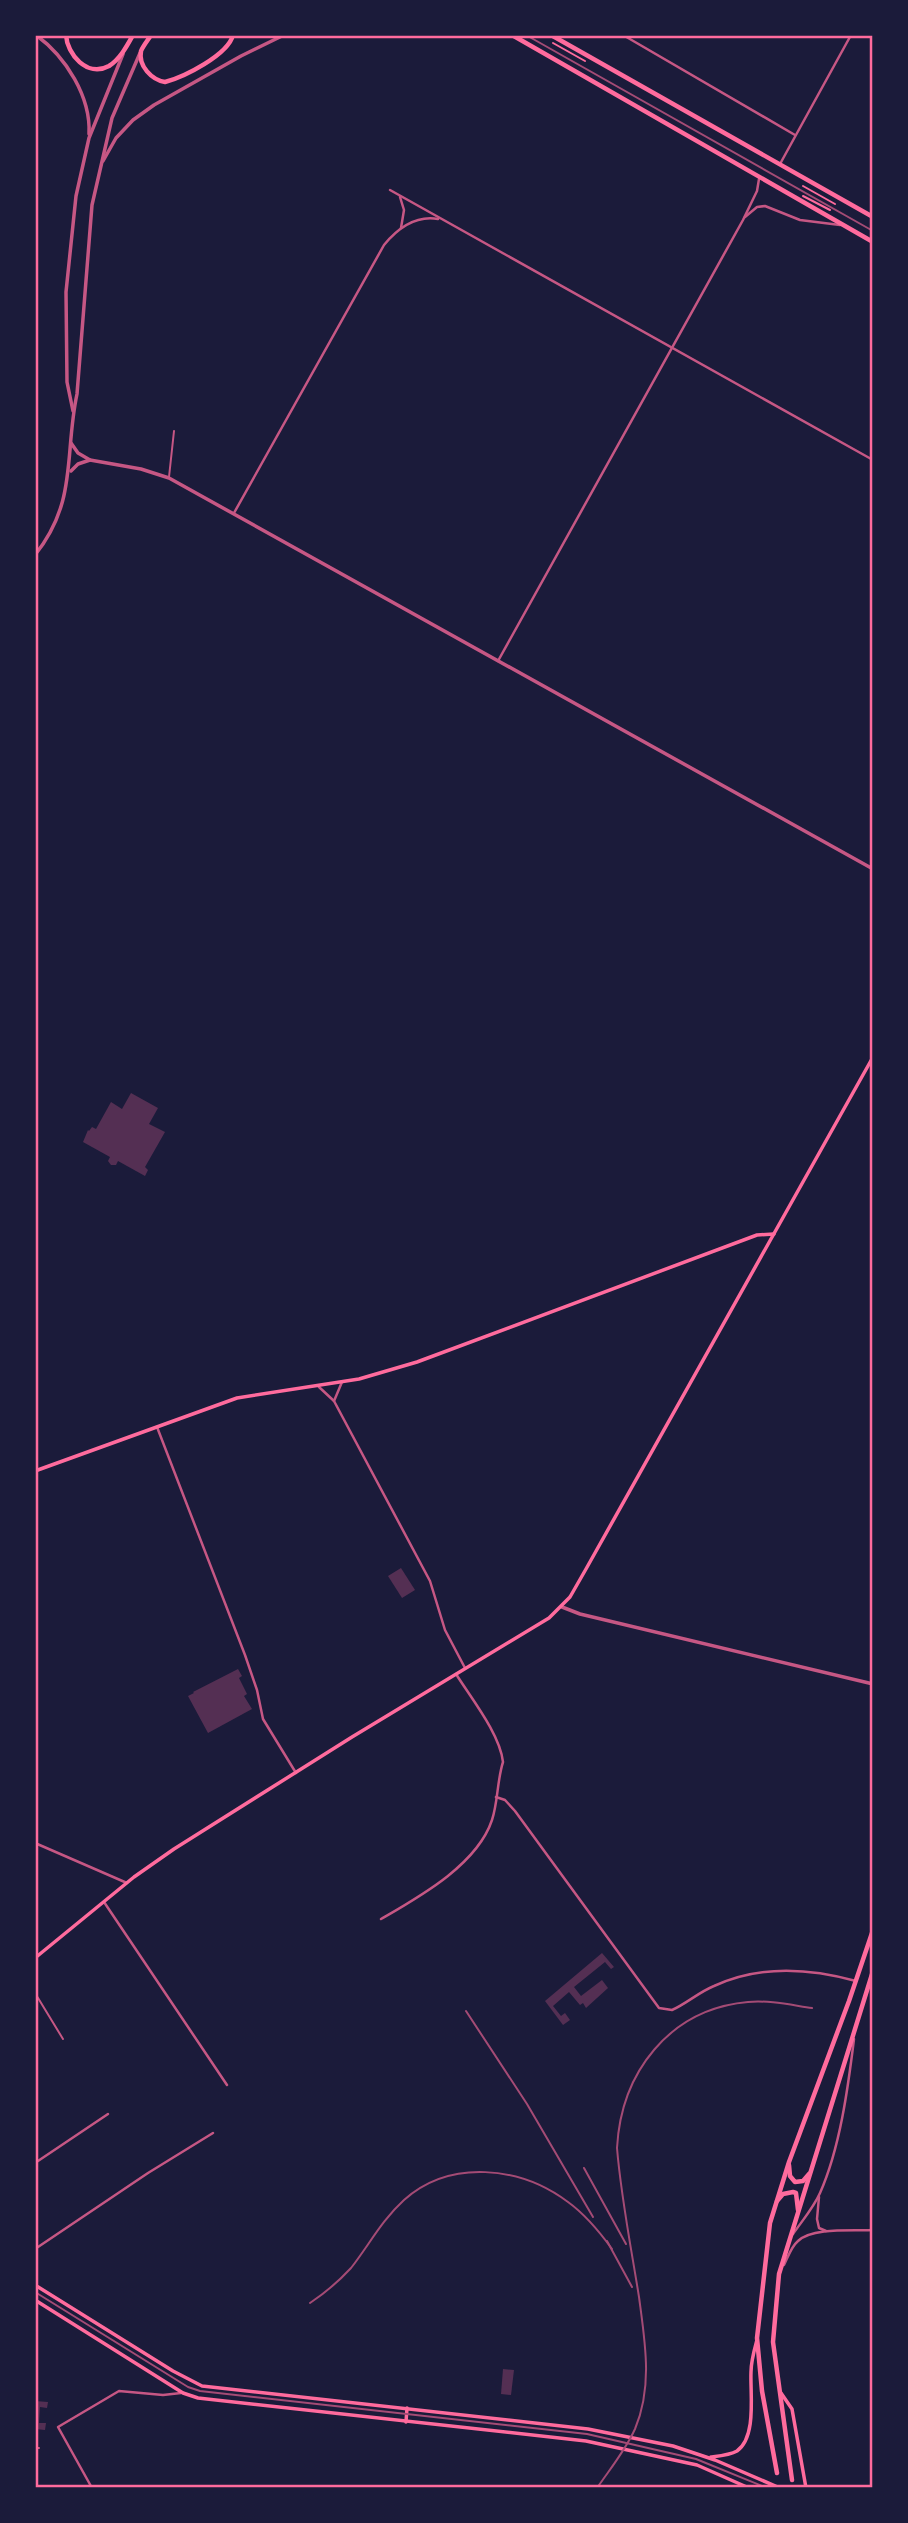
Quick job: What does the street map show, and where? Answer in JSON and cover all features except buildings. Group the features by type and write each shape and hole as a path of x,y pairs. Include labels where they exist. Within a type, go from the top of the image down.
{"main road":[{"path":"66,35 67,47 72,56 86,66 102,68 109,66 124,52 134,35"},
{"path":"150,35 141,51 141,60 156,80 165,82 178,78 220,54 229,46 233,35"},
{"path":"512,35 873,242"},
{"path":"551,35 873,218"},
{"path":"35,1958 127,1883 182,1844 549,1618 562,1607 586,1569 873,1057"},
{"path":"35,1471 236,1398 366,1378 417,1362 757,1235 774,1234"},
{"path":"708,2458 736,2452 746,2441 752,2403 752,2358 757,2338 765,2252 774,2205 873,1930"},
{"path":"792,2480 773,2342 779,2274 856,2022 870,1990 873,1972"},
{"path":"789,2162 790,2176 798,2183 807,2177 815,2160"},
{"path":"774,2205 783,2194 793,2192 798,2202 798,2214"},
{"path":"35,2286 202,2386 588,2429 673,2446 780,2488"},
{"path":"44,2291 36,2301 183,2393 211,2400 586,2441 696,2465 749,2488"},
{"path":"757,2338 762,2391 777,2473"},
{"path":"780,2392 792,2409 806,2488"},
{"path":"406,2422 407,2408"}],"street":[{"path":"36,35 57,55 77,84 87,107 89,138"},
{"path":"100,166 117,138 133,120 154,105 284,35"},
{"path":"623,35 795,135"},
{"path":"780,165 851,35"},
{"path":"35,555 59,514 69,472 89,229 100,166 112,118 141,51"},
{"path":"73,413 67,382 67,273 76,196 89,138 124,52"},
{"path":"498,661 743,220 757,191 760,176"},
{"path":"390,190 873,460"},
{"path":"399,195 404,210 401,228"},
{"path":"743,220 754,209 765,206 800,220 844,225"},
{"path":"234,513 384,245 401,228 428,218 442,219"},
{"path":"67,382 74,386 77,386 78,382"},
{"path":"71,443 78,453 90,460 141,469 169,478 873,869"},
{"path":"69,472 78,464 90,460"},
{"path":"334,1401 342,1382"},
{"path":"320,1387 334,1401 430,1581 444,1626 466,1668"},
{"path":"156,1426 245,1655 263,1719 296,1773"},
{"path":"562,1607 580,1614 873,1685"},
{"path":"381,1919 421,1896 463,1862 482,1841 491,1822 503,1762 502,1754 456,1674"},
{"path":"496,1797 505,1800 515,1811 656,2005 663,2010 677,2008 722,1982 763,1971 802,1971 856,1981"},
{"path":"35,1843 127,1883"},
{"path":"104,1901 227,2085"},
{"path":"826,2231 819,2228 817,2219 820,2194 848,2088 856,2022"},
{"path":"35,2162 108,2114"},
{"path":"35,2249 214,2133"},
{"path":"788,2242 820,2194"},
{"path":"779,2274 799,2240 807,2235 826,2231 873,2230"},
{"path":"92,2488 58,2427 119,2391 163,2395 183,2393"}],"lane":[{"path":"169,478 174,431"},
{"path":"35,1993 63,2039"}],"path":[{"path":"553,43 585,61"},
{"path":"803,186 835,204"},
{"path":"799,193 830,210"}],"tram line":[{"path":"526,35 873,231"},
{"path":"35,2292 188,2387 200,2391 587,2434 696,2459 767,2488"}],"railway":[{"path":"597,2488 635,2429 641,2413 646,2380 639,2297 617,2148 628,2095 639,2071 654,2050 673,2031 695,2017 720,2007 748,2002 772,2002 812,2008"},
{"path":"466,2011 527,2104 593,2217"},
{"path":"584,2168 626,2244"},
{"path":"310,2303 332,2287 351,2268 382,2224 404,2200 422,2187 463,2173 507,2175 549,2190 581,2212 612,2249"},
{"path":"607,2241 632,2287"}]}
